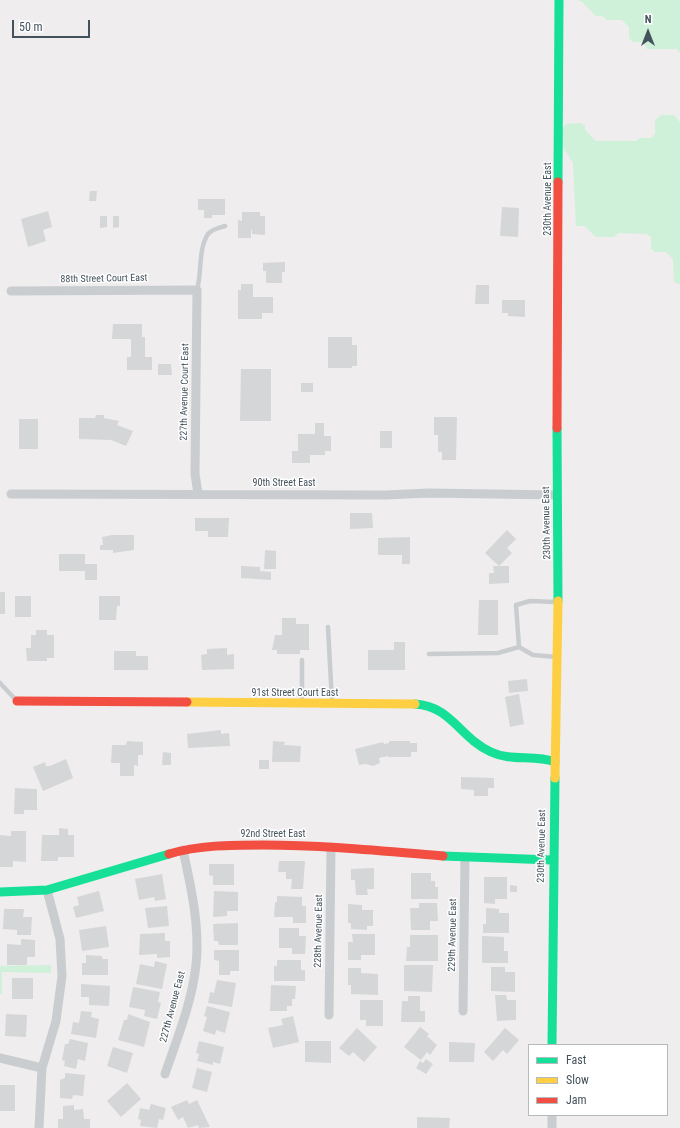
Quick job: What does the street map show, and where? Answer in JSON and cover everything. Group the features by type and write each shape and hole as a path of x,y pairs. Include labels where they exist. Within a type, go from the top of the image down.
{"street":[{"name":"230th Avenue East","path":"552,1044 552,860 558,602 559,0"},
{"name":"88th Street Court East","path":"11,291 197,290"},
{"name":"227th Avenue Court East","path":"197,290 195,474 198,494"},
{"name":"90th Street East","path":"11,494 386,495 429,493 557,495"},
{"name":"91st Street Court East","path":"17,701 416,704 429,706 445,714 455,727 481,747 499,756 512,758 545,757 555,762"},
{"name":"92nd Street East","path":"0,892 47,890 183,850 224,845 331,847 465,858 552,860"},
{"name":"228th Avenue East","path":"329,1015 331,847"},
{"name":"227th Avenue East","path":"165,1074 190,994 196,964 195,908 183,850"},
{"name":"229th Avenue East","path":"463,1011 465,858"},
{"path":"40,1128 42,1068 56,1021 62,976 60,939 47,890"},
{"path":"0,1058 42,1068"},
{"path":"552,1116 552,1128"}],"lane":[{"path":"197,290 200,279 204,244 208,234 213,230 225,226"},
{"path":"519,647 516,605 530,601 558,602"},
{"path":"328,628 332,704"},
{"path":"429,654 498,653 519,647 532,655 557,657"},
{"path":"302,660 302,704"},
{"path":"0,683 17,701"}],"green space":[{"path":"576,0 680,0 680,53 677,49 647,49 644,42 633,42 629,38 629,27 622,20 607,20 603,16 596,16 581,1"},
{"path":"661,115 674,115 680,122 680,284 674,282 673,259 666,252 655,252 651,248 651,237 647,234 618,233 614,237 596,237 585,226 576,226 573,163 562,145 562,130 566,124 581,123 585,126 585,130 596,141 636,141 640,138 651,138 655,134 655,120"},
{"path":"51,965 51,973 2,972 2,994 0,994 0,966"}],"building":[{"path":"90,191 97,191 96,201 89,201"},
{"path":"198,199 225,199 225,215 212,215 212,218 204,218 204,210 198,210"},
{"path":"502,207 519,208 518,237 500,236"},
{"path":"48,211 52,227 43,230 46,241 28,247 21,219"},
{"path":"242,212 260,212 260,216 265,216 265,235 252,234 251,230 251,238 238,238 238,220 242,221"},
{"path":"100,216 107,216 107,227 100,228"},
{"path":"113,216 119,216 119,227 113,228"},
{"path":"285,262 285,272 282,272 282,283 266,283 266,271 263,271 263,263"},
{"path":"241,284 253,284 253,297 273,297 273,313 262,313 262,319 238,319 238,290 241,290"},
{"path":"476,285 489,285 489,304 475,304"},
{"path":"502,300 525,300 525,317 508,316 508,313 502,313"},
{"path":"113,324 142,324 142,337 145,337 145,357 152,357 152,370 127,370 127,357 131,357 131,339 112,339"},
{"path":"328,337 352,337 352,345 357,345 357,366 352,366 352,368 328,368"},
{"path":"158,364 171,364 172,375 158,375"},
{"path":"241,369 271,369 271,421 240,421"},
{"path":"301,383 313,383 313,392 301,392"},
{"path":"96,415 104,415 104,418 119,421 117,425 133,431 126,446 111,440 79,439 79,418 95,418"},
{"path":"434,417 457,417 456,460 442,460 442,452 438,452 438,435 434,435"},
{"path":"19,419 38,419 38,449 19,449"},
{"path":"315,423 324,423 324,436 331,436 331,451 325,451 325,455 310,455 310,463 292,463 292,451 298,451 298,434 315,434"},
{"path":"380,431 392,431 392,448 380,448"},
{"path":"350,513 372,513 373,528 350,529"},
{"path":"195,518 229,518 228,537 208,537 208,531 195,531"},
{"path":"507,530 516,539 507,548 512,553 499,566 485,553"},
{"path":"112,535 134,535 134,550 113,553 113,550 100,550 100,545 103,545 102,537"},
{"path":"410,537 410,564 402,564 402,555 378,555 378,538"},
{"path":"265,550 276,551 276,569 264,569"},
{"path":"59,554 85,554 85,564 97,564 97,580 85,580 85,571 59,571"},
{"path":"241,566 260,567 260,571 271,572 271,580 241,578"},
{"path":"493,566 509,566 509,583 489,584 489,573 494,573"},
{"path":"0,592 5,592 5,614 0,614"},
{"path":"15,596 31,596 31,617 15,617"},
{"path":"99,596 120,596 120,606 117,606 116,620 99,620"},
{"path":"479,600 498,600 498,635 478,635"},
{"path":"282,618 296,618 296,624 309,624 309,650 300,650 300,654 277,654 277,650 272,650 275,635 282,635"},
{"path":"36,630 47,630 47,635 54,635 54,658 47,658 47,661 27,661 26,648 31,648 31,635 36,635"},
{"path":"394,642 405,642 405,670 368,670 368,650 394,650"},
{"path":"227,648 227,655 234,654 234,669 202,670 201,655 207,654 207,649"},
{"path":"114,651 136,651 136,656 148,656 148,670 114,670"},
{"path":"527,679 528,691 509,693 508,681"},
{"path":"519,694 524,724 510,727 505,697"},
{"path":"221,730 221,734 229,733 230,746 188,748 187,734"},
{"path":"127,741 143,742 143,755 138,755 138,766 134,765 134,776 120,776 120,763 111,763 112,745 126,745"},
{"path":"273,741 285,742 284,745 301,746 300,762 272,762"},
{"path":"389,741 410,741 410,743 417,743 417,752 411,752 411,757 388,756 379,758 380,763 373,766 366,764 359,765 355,749 383,742 384,744 389,743"},
{"path":"163,752 171,753 171,765 162,765"},
{"path":"66,759 73,778 43,791 33,767 45,762 46,766 50,766"},
{"path":"259,760 269,760 269,769 259,769"},
{"path":"461,777 494,778 494,788 488,788 488,796 474,796 474,790 461,789"},
{"path":"15,788 37,789 37,810 24,810 24,814 14,814"},
{"path":"59,828 68,829 68,835 74,835 74,857 58,857 58,861 41,861 42,835 59,835"},
{"path":"11,831 26,831 26,862 13,861 13,867 0,867 0,835 11,836"},
{"path":"279,861 305,861 303,889 291,889 292,879 286,879 286,872 278,872"},
{"path":"209,864 234,864 234,885 213,885 213,876 209,875"},
{"path":"374,868 374,889 367,889 368,895 356,895 355,880 351,880 351,869"},
{"path":"411,873 431,873 431,881 435,881 435,887 438,887 438,899 411,899"},
{"path":"162,874 166,899 155,901 154,897 139,900 135,879"},
{"path":"484,877 507,877 507,899 495,899 495,904 484,903"},
{"path":"510,885 517,886 517,892 510,892"},
{"path":"99,891 104,911 76,918 73,907 79,905 77,897"},
{"path":"214,891 238,892 238,911 227,911 227,916 213,917"},
{"path":"277,896 302,897 302,906 306,906 306,923 293,923 293,917 274,917"},
{"path":"419,903 437,903 438,921 430,921 430,930 411,930 410,908 419,908"},
{"path":"348,904 362,905 362,910 373,910 373,926 367,926 367,930 351,929 351,923 348,923"},
{"path":"167,906 169,926 148,928 145,908"},
{"path":"486,908 499,909 499,913 509,913 509,933 483,933 483,924 486,924"},
{"path":"4,909 24,909 23,917 32,917 31,935 17,935 17,930 3,929"},
{"path":"238,923 238,945 219,945 218,941 214,941 213,924"},
{"path":"106,926 109,947 82,951 79,930"},
{"path":"279,928 299,928 299,936 306,936 305,954 292,954 292,948 279,948"},
{"path":"165,933 165,941 170,941 170,957 157,958 157,954 139,955 140,934"},
{"path":"352,934 375,934 375,955 361,955 361,960 348,960 348,942 353,942"},
{"path":"410,935 438,935 438,961 406,961 407,947 410,947"},
{"path":"482,936 504,937 504,951 508,951 508,963 482,963"},
{"path":"21,939 35,940 35,957 27,957 27,965 7,965 7,944 21,945"},
{"path":"214,950 239,950 239,971 230,971 230,975 219,975 219,961 214,960"},
{"path":"86,955 102,956 102,959 108,959 108,975 82,975 82,963 86,963"},
{"path":"277,960 301,960 301,970 305,970 305,981 274,981 274,966 277,966"},
{"path":"155,961 167,964 162,989 136,984 140,964 154,967"},
{"path":"404,965 433,965 432,992 404,991"},
{"path":"491,967 505,967 505,972 515,972 515,992 491,991"},
{"path":"348,968 361,968 361,973 378,974 378,995 351,994 351,985 348,985"},
{"path":"12,978 33,978 33,999 12,999"},
{"path":"217,980 236,983 232,1007 208,1003 210,992 214,993"},
{"path":"81,984 110,986 109,1006 89,1005 89,997 81,997"},
{"path":"271,985 296,986 295,999 292,999 292,1006 287,1006 287,1011 270,1011"},
{"path":"133,987 160,992 158,1002 161,1003 157,1019 144,1016 145,1010 129,1007"},
{"path":"495,995 506,995 507,1000 516,1000 516,1020 497,1021"},
{"path":"408,996 420,996 420,1011 425,1011 425,1022 401,1022 402,1001 408,1001"},
{"path":"360,1000 383,1000 383,1026 366,1026 366,1020 360,1020"},
{"path":"207,1006 230,1012 225,1033 216,1030 215,1035 203,1031 207,1017 204,1016"},
{"path":"81,1011 92,1012 91,1017 99,1019 96,1038 71,1034 73,1022 79,1023"},
{"path":"6,1014 27,1015 26,1037 5,1036"},
{"path":"128,1014 150,1022 144,1047 118,1040 124,1020 127,1020"},
{"path":"293,1016 299,1042 273,1048 268,1028 283,1025 281,1019"},
{"path":"420,1027 429,1034 427,1036 437,1045 430,1055 427,1052 421,1060 404,1047"},
{"path":"357,1028 377,1047 364,1062 353,1052 349,1056 339,1048"},
{"path":"505,1028 519,1040 507,1054 503,1050 493,1061 484,1052"},
{"path":"70,1039 88,1043 85,1061 78,1059 76,1069 64,1066 65,1061 62,1060 65,1044 68,1044"},
{"path":"199,1041 224,1047 220,1064 213,1062 213,1065 197,1061 199,1054 196,1053"},
{"path":"305,1041 331,1041 331,1063 305,1062"},
{"path":"449,1042 475,1043 474,1062 449,1062"},
{"path":"113,1047 133,1053 127,1073 107,1066"},
{"path":"426,1059 433,1064 426,1074 416,1068 420,1061 423,1063"},
{"path":"197,1068 212,1072 207,1092 192,1088"},
{"path":"65,1073 85,1075 83,1096 73,1095 72,1099 60,1098 60,1080 65,1078"},
{"path":"127,1083 141,1099 121,1117 107,1101"},
{"path":"0,1085 15,1085 15,1111 0,1111"},
{"path":"187,1100 189,1104 197,1100 210,1127 199,1128 198,1125 188,1128 183,1117 178,1120 171,1107"},
{"path":"151,1104 166,1108 163,1120 159,1119 157,1128 140,1126 141,1120 138,1119 140,1108 149,1110"},
{"path":"74,1105 74,1110 83,1109 84,1119 90,1119 90,1128 58,1128 58,1119 63,1119 63,1106"},
{"path":"417,1117 450,1118 449,1128 417,1128"}],"traffic: fast":[{"path":"558,182 559,0"},
{"path":"557,428 558,601"},
{"path":"415,704 438,710 447,716 471,739 491,752 507,757 539,758 555,762"},
{"path":"552,1044 555,778"},
{"path":"0,892 47,890 169,854"},
{"path":"443,856 552,860"}],"traffic: slow":[{"path":"555,778 558,601"},
{"path":"187,702 415,704"}],"traffic: jam":[{"path":"557,428 558,182"},
{"path":"17,701 187,702"},
{"path":"169,854 203,847 227,845 286,845 376,850 443,856"}]}
